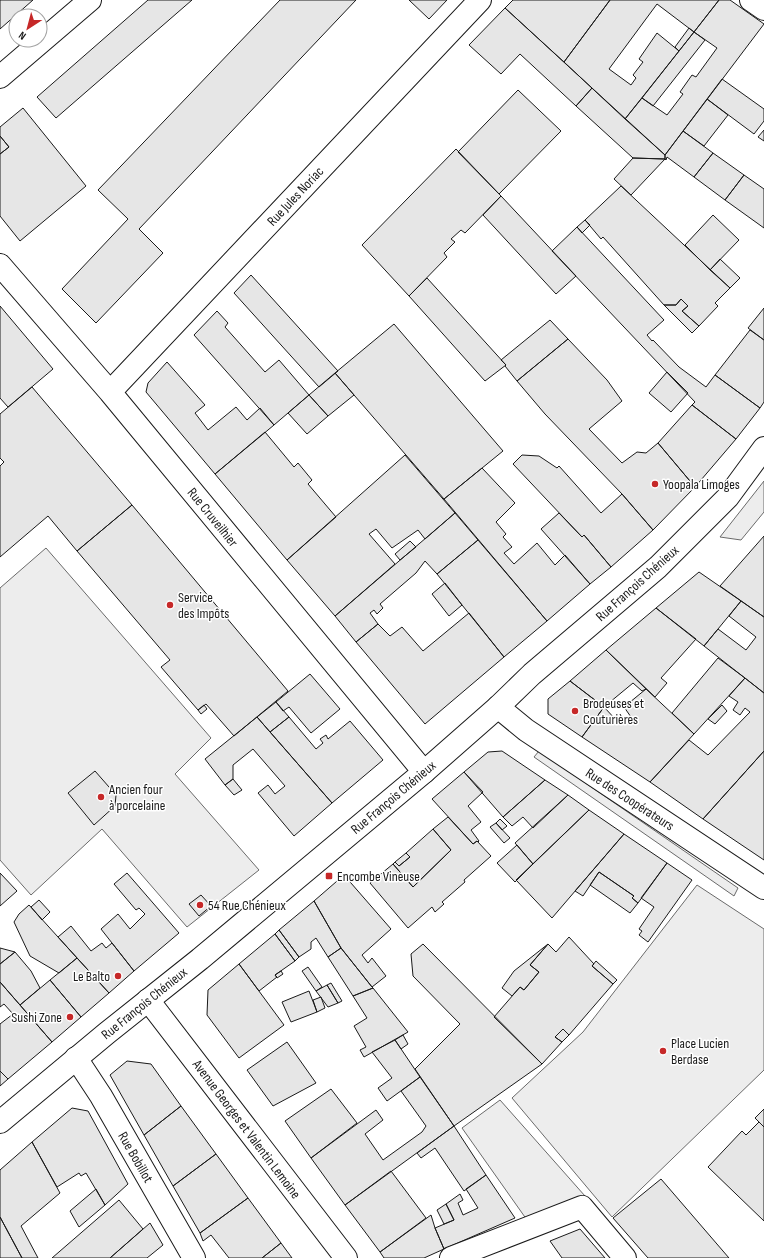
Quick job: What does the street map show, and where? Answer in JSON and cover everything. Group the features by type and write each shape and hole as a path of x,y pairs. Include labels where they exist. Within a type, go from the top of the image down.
{"street":[{"path":"0,77 90,0"},
{"name":"Rue Jules Noriac","path":"110,392 480,0"},
{"path":"751,0 764,9"},
{"name":"Rue Cruveilhier","path":"0,265 110,392 424,772"},
{"name":"Rue François Chénieux","path":"0,1122 76,1058 200,959 424,772 498,707 532,674 658,567 728,497 764,448"},
{"name":"Rue des Coopérateurs","path":"498,707 526,730 764,888"},
{"name":"Avenue Georges et Valentin Lemoine","path":"148,1000 346,1258"},
{"name":"Rue Bobillot","path":"76,1058 101,1096 194,1258"},
{"path":"451,1258 582,1207 625,1258"}],"shaded area":[{"path":"764,481 764,512 741,540 720,537"},
{"path":"46,548 211,738 175,774 259,870 187,927 102,829 31,895 0,860 0,588"},
{"path":"539,751 738,888 734,896 534,757"},
{"name":"Place Lucien Berdase","path":"697,885 764,929 764,1070 612,1217 512,1098 583,1032"},
{"path":"500,1100 585,1196 527,1220 462,1128"}],"building":[{"path":"0,0 33,0 24,8 8,8 8,22 0,29"},
{"path":"148,0 192,0 56,118 37,97"},
{"path":"280,0 356,0 139,229 163,253 96,323 62,289 128,219 98,190"},
{"path":"409,0 447,0 429,19"},
{"path":"513,0 610,0 564,62 505,8"},
{"path":"610,0 719,0 694,32 657,4 609,69 631,85 636,78 633,75 643,62 639,59 657,33 679,51 625,119 564,62"},
{"path":"719,0 730,0 764,24 665,155 625,119 642,98 667,115 683,94 680,92 692,75 696,77 717,48 694,32"},
{"path":"505,8 592,88 576,106 520,54 501,74 469,45"},
{"path":"689,28 694,32 679,51 675,47"},
{"path":"694,32 705,40 653,106 642,98"},
{"path":"722,79 764,109 764,121 754,134 707,99"},
{"path":"592,88 665,155 665,159 633,158 576,106"},
{"path":"518,90 561,131 499,194 458,152"},
{"path":"707,99 728,115 704,146 683,131"},
{"path":"23,108 86,186 20,241 0,216 0,154 9,147 0,136 0,127"},
{"path":"764,130 764,141 758,137"},
{"path":"683,131 713,153 694,177 667,157 666,160 665,159 665,155"},
{"path":"0,136 9,147 0,154"},
{"path":"456,149 501,196 465,233 461,230 451,239 455,242 444,253 447,257 409,296 362,245"},
{"path":"713,153 744,175 725,200 694,177"},
{"path":"633,158 665,159 631,195 614,179"},
{"path":"744,175 764,189 764,228 725,200"},
{"path":"621,186 730,288 715,303 718,306 699,326 682,311 688,306 681,299 676,305 664,305 603,237 601,239 585,220"},
{"path":"501,196 576,276 556,294 483,215"},
{"path":"713,215 739,240 710,270 685,245"},
{"path":"585,220 590,225 582,233 577,227"},
{"path":"577,227 664,320 647,335 652,341 653,340 679,367 706,387 715,375 760,408 736,439 692,405 695,402 552,251"},
{"path":"720,259 740,278 730,288 710,270"},
{"path":"251,275 338,371 319,387 234,293"},
{"path":"427,278 506,365 485,381 409,296"},
{"path":"681,299 688,306 682,311 699,326 692,333 664,305 676,305"},
{"path":"0,306 53,369 8,407 0,398"},
{"path":"764,308 764,340 748,328"},
{"path":"217,311 228,323 225,327 265,372 279,360 309,395 274,425 194,335"},
{"path":"550,320 568,339 517,381 501,360"},
{"path":"394,324 503,451 444,499 335,373"},
{"path":"750,330 764,340 764,402 760,408 715,375"},
{"path":"568,339 607,380 622,401 589,429 622,463 637,452 646,453 658,443 695,487 653,530 622,494 545,414 517,381"},
{"path":"167,362 205,405 195,413 208,430 236,407 247,420 260,408 274,425 215,474 146,392 148,383"},
{"path":"667,372 688,393 671,412 649,393"},
{"path":"335,373 354,395 328,416 309,395"},
{"path":"32,387 132,505 77,551 48,516 0,557 0,466 4,462 0,458 0,414"},
{"path":"309,395 328,416 307,434 288,413"},
{"path":"692,405 736,439 695,487 658,443"},
{"path":"265,432 294,467 298,463 312,480 308,484 336,517 287,560 215,474"},
{"path":"405,455 455,513 425,539 418,530 392,548 376,529 369,534 395,564 335,616 287,560"},
{"path":"522,455 539,456 557,468 559,466 601,513 622,494 653,530 611,567 584,535 582,537 513,464"},
{"path":"482,468 515,503 496,522 506,534 503,537 512,547 504,553 514,564 537,543 555,565 565,555 590,584 547,621 444,499"},
{"name":"Service des Impôts","path":"132,505 288,691 234,736 206,704 198,710 161,667 170,660 77,551"},
{"path":"455,513 478,540 437,574 425,561 416,573 380,604 383,608 377,614 374,610 370,613 378,624 356,642 335,616"},
{"path":"559,513 582,537 584,535 611,567 590,584 541,529"},
{"path":"764,536 764,617 720,586"},
{"path":"478,540 547,621 504,657 437,574"},
{"path":"410,541 416,547 400,560 395,554"},
{"path":"699,572 741,601 704,646 656,608"},
{"path":"445,583 462,605 449,616 432,594"},
{"path":"741,601 764,617 764,693 704,646 718,629 746,650 756,637 729,616"},
{"path":"656,608 696,639 661,678 667,683 655,697 606,650"},
{"path":"469,613 504,657 425,724 356,642 378,624 390,636 402,627 423,651"},
{"path":"606,650 646,689 642,691 633,683 604,707 570,681"},
{"path":"718,658 745,678 694,734 672,713"},
{"path":"310,674 340,709 311,733 289,707 283,711 276,702"},
{"path":"745,678 764,693 764,751 703,819 650,782 689,740 708,755 750,712 745,708 740,715 733,710 738,702 729,696"},
{"name":"Brodeuses et Couturières","path":"570,681 604,707 582,737 548,714 548,699"},
{"path":"646,689 694,734 650,782 582,737 604,707 617,721 621,718 624,720 631,717 624,707"},
{"path":"276,702 289,717 270,732 257,717"},
{"path":"204,705 207,709 201,714 198,710"},
{"path":"722,705 727,711 715,724 708,719"},
{"path":"257,717 332,803 294,836 258,793 268,785 275,794 285,786 253,749 233,765 233,779 225,785 205,759"},
{"path":"289,717 316,749 323,743 320,739 326,735 328,739 350,721 383,760 332,803 270,732"},
{"path":"502,751 545,780 503,817 464,772 488,752"},
{"path":"764,751 764,860 703,819"},
{"path":"95,771 116,795 115,806 94,825 68,793"},
{"path":"464,772 483,792 468,806 481,822 471,830 479,841 473,844 432,799"},
{"path":"233,779 242,790 234,795 225,785"},
{"path":"545,780 568,795 533,828 523,817 512,826 503,817"},
{"path":"568,795 589,810 533,864 515,843"},
{"path":"589,810 624,834 552,918 516,880"},
{"path":"448,817 473,844 477,841 491,856 442,902 444,904 435,912 432,907 408,928 370,883 393,864 413,887 451,850 433,829"},
{"path":"500,819 507,826 502,830 496,823"},
{"path":"496,823 510,838 504,843 490,827"},
{"path":"433,829 451,850 413,887 393,864 395,862 399,866 410,857 406,853"},
{"path":"624,834 667,863 638,903 632,898 634,896 599,872 583,896 575,891"},
{"path":"517,845 533,864 515,882 497,863"},
{"path":"406,853 410,857 399,866 395,862"},
{"path":"667,863 692,880 648,942 639,935 642,931 639,929 654,907 641,898"},
{"path":"599,872 634,896 632,898 638,903 630,913 590,885"},
{"path":"0,873 17,891 0,906"},
{"path":"127,873 179,933 134,971 101,929 118,914 130,929 145,914 139,908 136,910 114,884"},
{"path":"344,875 391,929 362,955 368,963 372,958 386,976 372,987 341,948 314,901"},
{"name":"54 Rue Chénieux","path":"201,895 211,906 199,916 189,904"},
{"path":"39,900 50,912 42,920 31,907"},
{"path":"314,901 341,948 328,957 316,938 311,942 311,949 299,957 279,930"},
{"path":"29,905 77,958 59,973 30,956 14,922 19,914"},
{"path":"71,926 91,951 102,943 106,948 112,943 134,971 109,993 58,937"},
{"path":"279,930 299,957 295,961 275,934"},
{"path":"275,934 295,961 275,975 277,977 259,991 239,964"},
{"path":"569,937 594,964 592,966 613,984 569,1035 563,1029 555,1037 562,1042 542,1064 494,1017 520,987 524,990 539,972 530,965 548,944 556,952"},
{"path":"423,944 542,1064 454,1126 415,1069 460,1024 413,976 411,954"},
{"path":"548,944 530,965 539,972 524,990 520,987 512,996 502,988 514,971"},
{"path":"0,948 15,952 0,964"},
{"path":"341,948 373,988 353,996 328,957"},
{"path":"15,952 31,971 40,988 20,1005 0,982 0,964"},
{"path":"77,958 109,993 81,1017 50,980"},
{"path":"596,961 617,980 613,984 592,966"},
{"path":"239,964 284,1025 239,1058 207,1015 208,990"},
{"path":"308,967 322,987 316,991 302,971"},
{"path":"281,971 283,974 277,978 275,975"},
{"path":"50,980 81,1017 52,1042 20,1005"},
{"path":"0,982 52,1042 8,1079 0,1071 0,1024 13,1014 4,1004 0,1007"},
{"path":"331,983 342,1001 338,1003 327,985"},
{"path":"327,985 338,1003 328,1007 316,991"},
{"path":"373,988 408,1032 364,1057 360,1050 366,1047 354,1026 367,1018 353,996"},
{"path":"309,991 317,1012 291,1022 282,1002"},
{"path":"321,997 325,1008 317,1012 313,1000"},
{"path":"563,1029 569,1035 562,1042 555,1037"},
{"path":"403,1035 408,1044 401,1049 395,1040"},
{"path":"395,1040 420,1077 387,1101 378,1088 392,1078 372,1052"},
{"path":"287,1042 316,1083 273,1106 247,1070"},
{"path":"127,1061 151,1064 181,1106 144,1135 110,1075"},
{"path":"0,1071 8,1079 0,1086"},
{"path":"420,1077 454,1126 345,1205 311,1158 376,1110 383,1120 365,1134 383,1160 422,1132 426,1126 401,1091"},
{"path":"331,1089 357,1123 311,1158 285,1121"},
{"path":"181,1106 216,1154 173,1186 144,1135"},
{"path":"72,1108 88,1111 128,1184 105,1205 86,1173 81,1176 79,1173 57,1187 32,1142"},
{"path":"764,1109 764,1127 755,1118"},
{"path":"759,1122 764,1127 764,1221 708,1167 742,1131 746,1135"},
{"path":"454,1126 486,1175 464,1191 435,1148 421,1158 417,1153"},
{"path":"32,1142 60,1193 21,1226 38,1258 22,1258 0,1217 0,1170"},
{"path":"216,1154 248,1198 200,1233 173,1186"},
{"path":"391,1171 426,1218 380,1252 345,1205"},
{"path":"486,1175 515,1218 444,1249 435,1228 454,1220 446,1204 460,1194 463,1200 458,1203 463,1215 478,1208 466,1189"},
{"path":"661,1179 729,1258 648,1258 613,1218"},
{"path":"96,1189 105,1205 79,1227 70,1211"},
{"path":"248,1198 281,1243 262,1258 229,1258 211,1235 203,1241 200,1233"},
{"path":"119,1200 143,1229 110,1258 52,1258"},
{"path":"446,1204 454,1220 444,1224 437,1210"},
{"path":"431,1215 444,1249 424,1258 384,1258 380,1252"},
{"path":"0,1217 22,1258 0,1258"},
{"path":"150,1223 163,1245 147,1258 110,1258"},
{"path":"580,1229 605,1258 562,1258 550,1241"},
{"path":"281,1243 292,1258 262,1258"}],"place":[{"name":"Yoopala Limoges","path":"655,484"},
{"name":"Service des Impôts","path":"170,605"},
{"name":"Brodeuses et Couturières","path":"575,711"},
{"name":"Ancien four à porcelaine","path":"101,797"},
{"name":"Encombe Vineuse","path":"329,876"},
{"name":"54 Rue Chénieux","path":"200,905"},
{"name":"Le Balto","path":"118,976"},
{"name":"Sushi Zone","path":"70,1017"},
{"name":"Place Lucien Berdase","path":"663,1051"}]}
